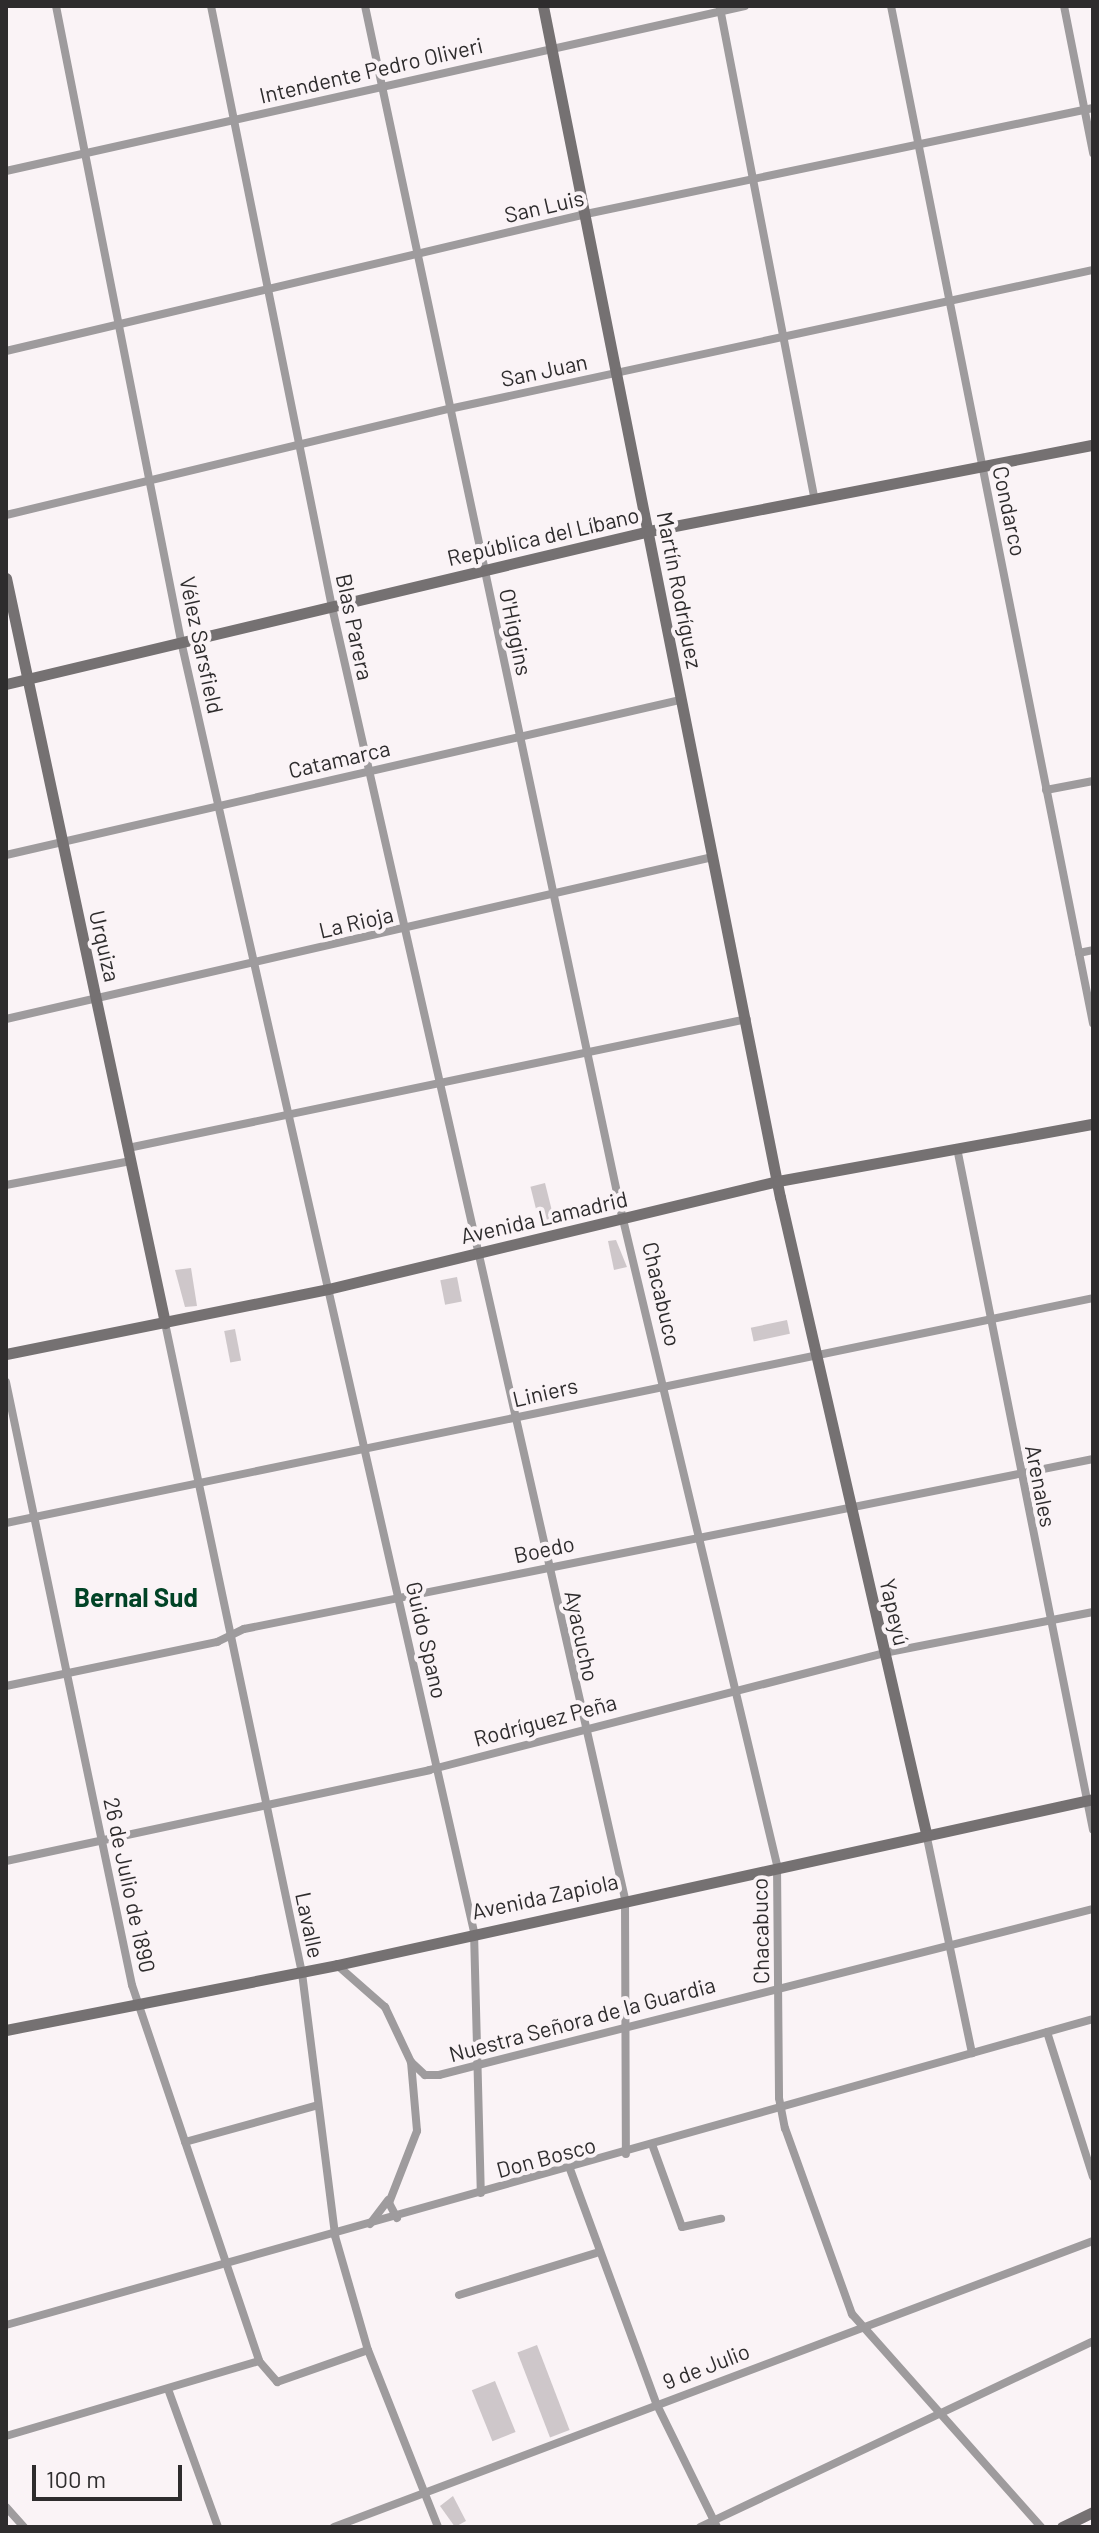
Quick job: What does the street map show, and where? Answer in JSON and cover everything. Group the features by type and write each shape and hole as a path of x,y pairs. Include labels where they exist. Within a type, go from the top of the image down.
{"street":[{"name":"Vélez Sarsfield","path":"56,6 181,641 328,1289"},
{"name":"Blas Parera","path":"211,6 332,607 475,1254"},
{"name":"O'Higgins","path":"365,6 623,1219"},
{"name":"Martín Rodríguez","path":"543,6 778,1181"},
{"name":"Intendente Pedro Oliveri","path":"6,171 720,9 745,6"},
{"name":"Condarco","path":"891,6 1093,1023"},
{"path":"1064,6 1089,109 1093,153"},
{"path":"720,9 750,178 814,498"},
{"name":"San Luis","path":"6,351 586,214 1089,109"},
{"name":"San Juan","path":"6,515 449,409 1093,270"},
{"name":"República del Líbano","path":"6,684 649,531 1093,445"},
{"name":"Urquiza","path":"6,578 165,1323"},
{"name":"Catamarca","path":"6,855 680,700"},
{"path":"1046,790 1093,781"},
{"name":"La Rioja","path":"6,1019 713,857"},
{"path":"1079,953 1093,950"},
{"path":"128,1148 437,1081 747,1019"},
{"name":"Avenida Lamadrid","path":"6,1354 328,1289 778,1181 1093,1124"},
{"name":"Arenales","path":"957,1148 1049,1620 1090,1799 1093,1830"},
{"path":"6,1185 131,1161"},
{"name":"Yapeyú","path":"778,1181 952,1944 972,2053"},
{"name":"Chacabuco","path":"623,1219 777,1865 780,2110 860,2325 1041,2527"},
{"name":"Ayacucho","path":"475,1254 625,1899 629,2025 626,2154"},
{"name":"Guido Spano","path":"328,1289 474,1932 481,2193"},
{"name":"Liniers","path":"6,1523 664,1384 1093,1298"},
{"name":"Lavalle","path":"165,1323 302,1973 335,2236 368,2350 422,2494 438,2527"},
{"name":"26 de Julio de 1890","path":"6,1382 139,2005 259,2361 271,2380 368,2350"},
{"name":"Boedo","path":"6,1686 399,1597 698,1535 1093,1459"},
{"name":"Rodríguez Peña","path":"6,1861 437,1767 733,1689 884,1653 1093,1612"},
{"name":"Avenida Zapiola","path":"6,2030 302,1973 777,1865 1090,1799"},
{"name":"Nuestra Señora de la Guardia","path":"411,2062 433,2076 478,2066 780,1986 1093,1909"},
{"path":"337,1965 385,2007 411,2062 415,2140 391,2196 368,2226"},
{"name":"Don Bosco","path":"6,2325 653,2147 1093,2019"},
{"path":"1047,2032 1093,2177"},
{"path":"185,2142 318,2105"},
{"path":"653,2147 682,2227 721,2219"},
{"path":"570,2169 596,2253 657,2405 715,2524"},
{"path":"391,2196 397,2218"},
{"name":"9 de Julio","path":"334,2527 860,2325 1093,2241"},
{"path":"459,2295 596,2253"},
{"path":"700,2527 715,2524 1093,2341"},
{"path":"6,2436 259,2361"},
{"path":"168,2389 218,2527"},
{"path":"6,2507 24,2527"},
{"path":"1062,2527 1093,2512"}],"building":[{"path":"545,1183 555,1224 541,1227 530,1187"},
{"path":"616,1240 627,1267 614,1270 608,1241"},
{"path":"191,1268 197,1306 185,1307 175,1270"},
{"path":"457,1277 462,1302 445,1305 440,1280"},
{"path":"787,1320 790,1334 754,1341 751,1328"},
{"path":"235,1329 241,1360 230,1363 224,1331"},
{"path":"537,2345 570,2430 550,2437 517,2353"},
{"path":"495,2381 516,2432 492,2441 472,2390"},
{"path":"453,2496 466,2521 455,2527 440,2506"}],"district":[{"name":"Bernal Sud","path":"136,1597"}]}
